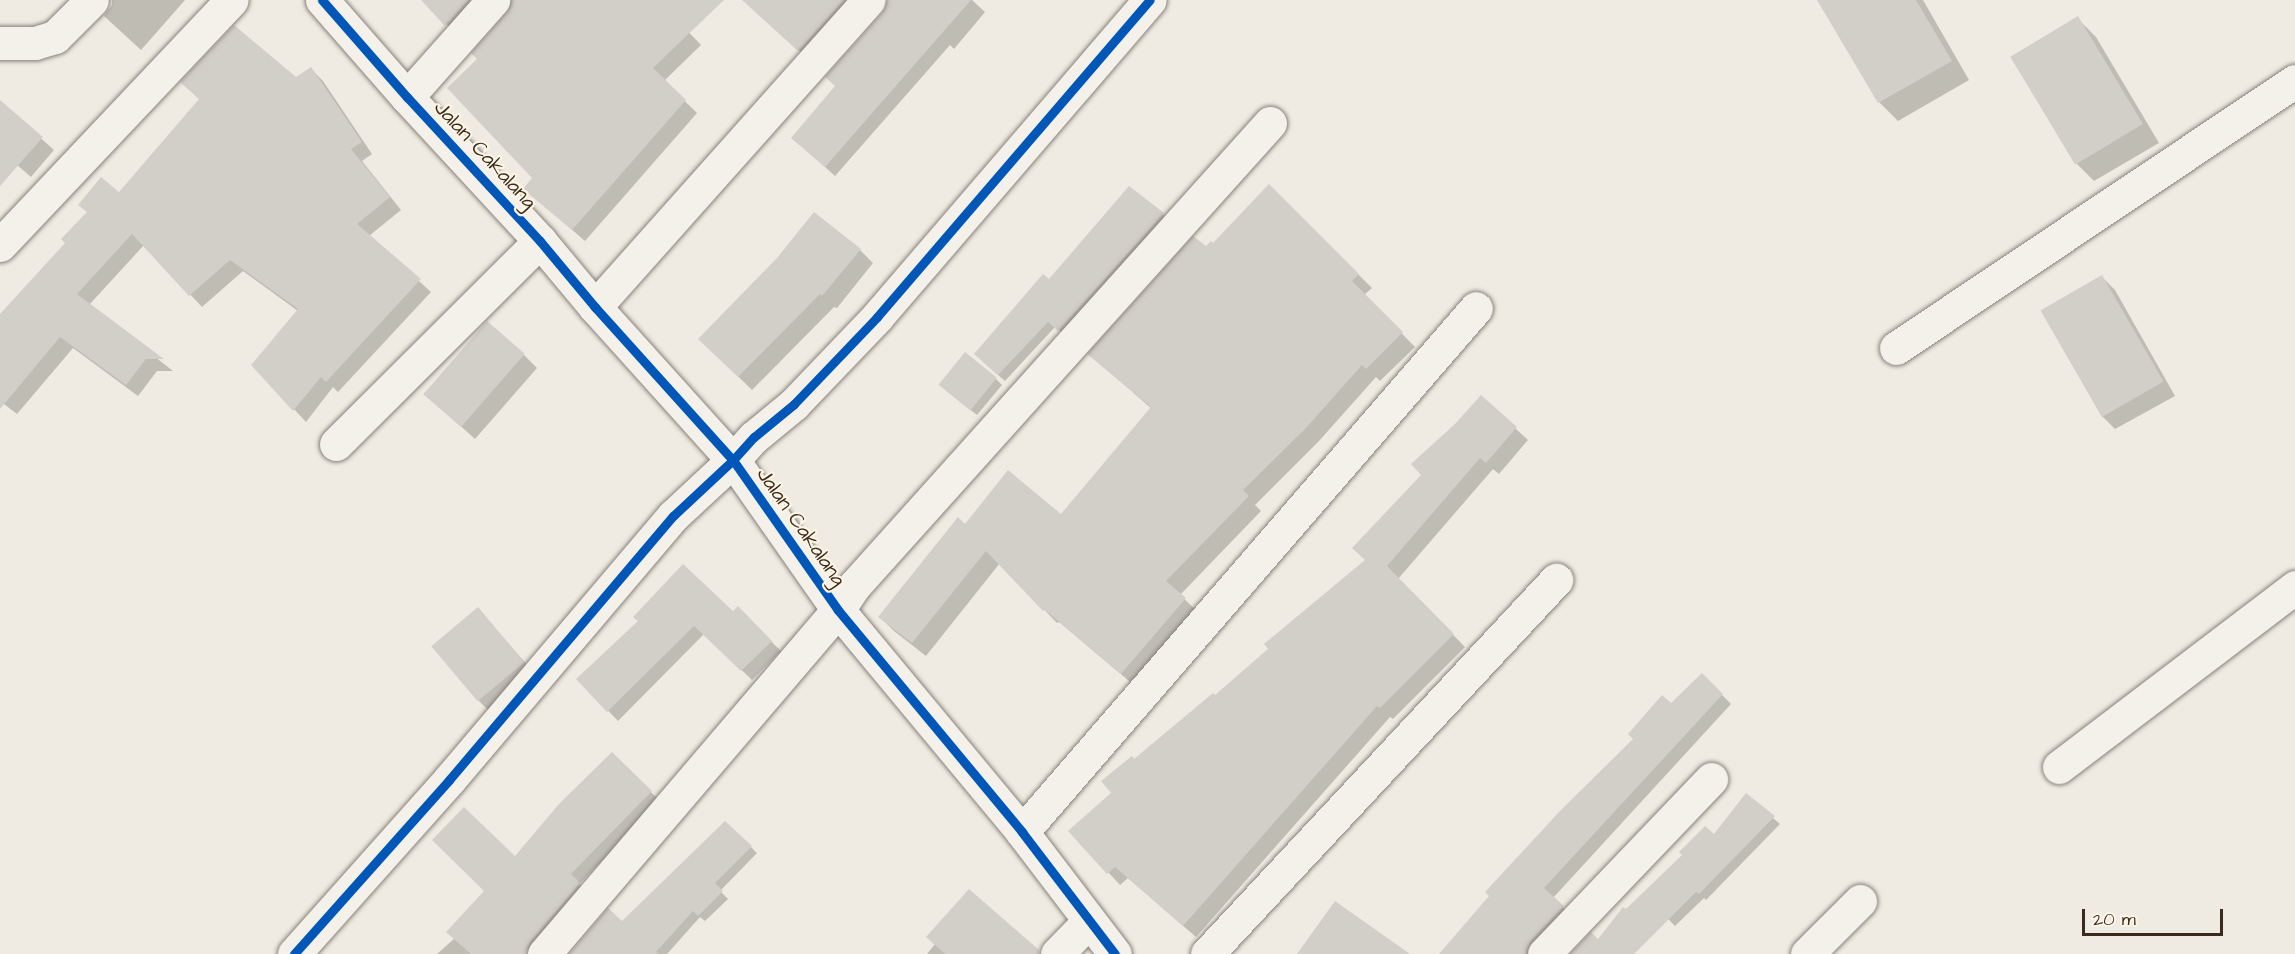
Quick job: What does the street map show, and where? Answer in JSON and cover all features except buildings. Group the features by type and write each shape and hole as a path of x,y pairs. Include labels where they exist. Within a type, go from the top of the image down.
{"street":[{"path":"0,43 35,43 55,37 92,0"},
{"path":"0,245 232,0"},
{"name":"Jalan Cakalang","path":"322,0 407,97 540,241 595,307 733,460 838,610 1022,832 1114,954"},
{"path":"407,97 493,0"},
{"path":"595,307 869,0"},
{"path":"294,954 448,780 673,516 733,460 754,437 794,404 878,317 1150,0"},
{"path":"1896,348 2295,81"},
{"path":"544,954 838,610 855,585 1270,123"},
{"path":"336,444 540,241"},
{"path":"1022,832 1476,308"},
{"path":"1207,954 1556,580"},
{"path":"2060,767 2295,587"},
{"path":"1544,954 1712,779"},
{"path":"1810,953 1860,901"},
{"path":"1057,954 1089,921"}],"cycle path":[{"path":"322,0 407,97 540,241 595,307 733,460 838,610 1022,832 1115,954"},
{"path":"294,954 449,780 673,516 733,460 754,437 794,404 877,317 1150,0"}]}
